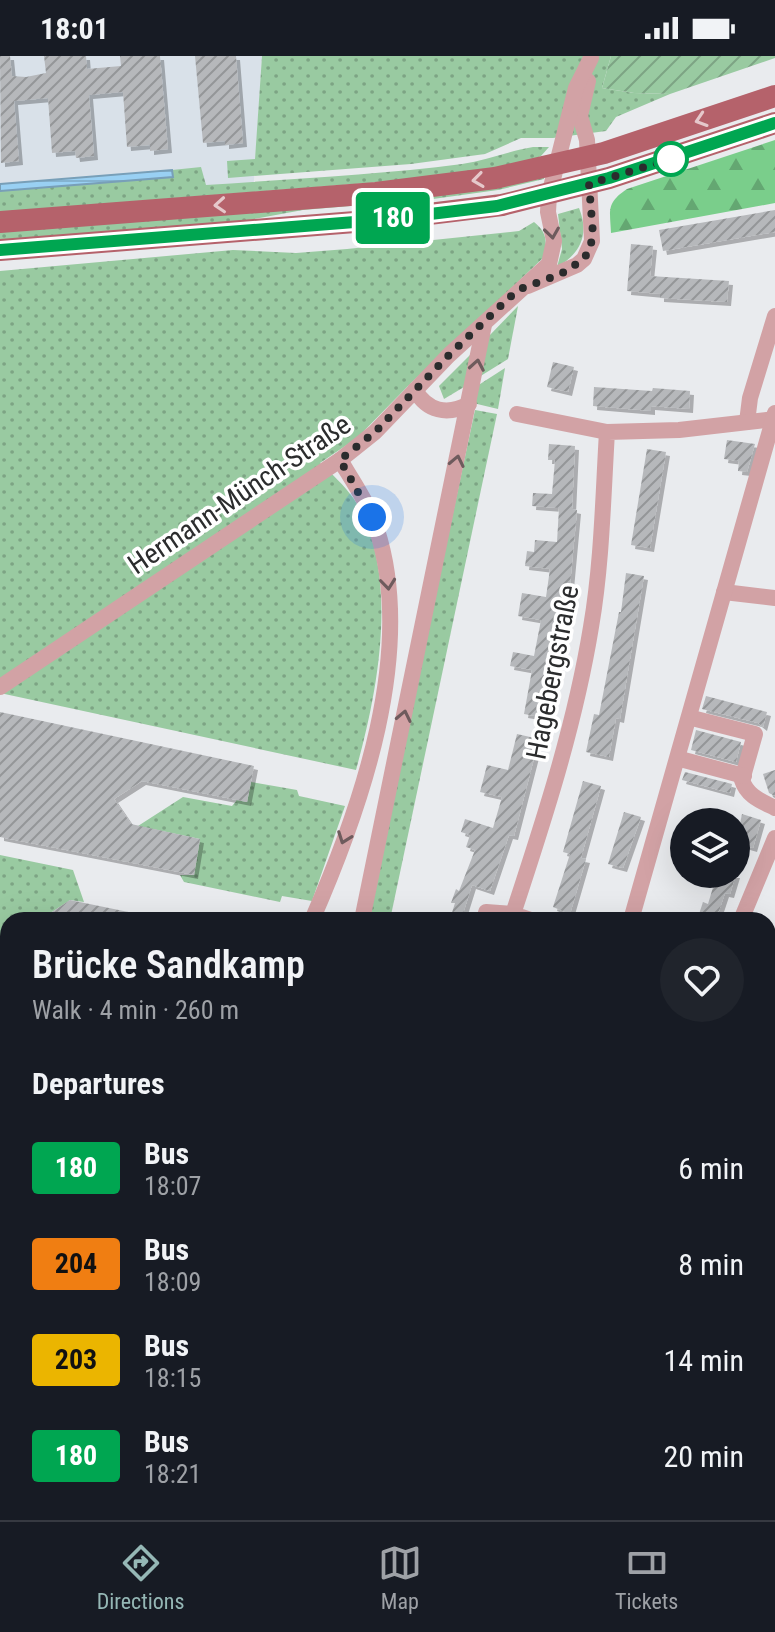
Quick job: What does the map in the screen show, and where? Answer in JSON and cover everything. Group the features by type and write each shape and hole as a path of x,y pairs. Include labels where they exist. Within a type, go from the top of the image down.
{"main road":[{"path":"0,222 417,189 495,178 587,157 775,96"},
{"path":"0,250 426,215 502,205 589,184 775,123"}],"street":[{"name":"Hermann-Münch-Straße","path":"523,288 561,274 584,259 590,248 593,234 587,140 580,116 592,57"},
{"name":"Hermann-Münch-Straße","path":"0,687 340,460 375,432 415,390 549,264 554,241 548,212 549,195 555,166 576,88 592,57"},
{"path":"747,422 750,398 775,316"},
{"path":"364,912 484,325"},
{"path":"415,390 422,402 437,409 453,411 469,404"},
{"path":"517,414 607,432 679,430 774,417 633,912"},
{"name":"Hagebergstraße","path":"514,912 557,779 592,625 607,432"},
{"path":"315,912 347,829 371,752 384,690 389,638 388,582 381,545 367,505 340,460"},
{"path":"724,592 775,598"},
{"path":"696,719 755,734 742,780 748,794 775,808"},
{"path":"684,760 744,776"},
{"path":"744,912 775,838"}],"shaded area":[{"path":"0,56 262,56 253,194 0,212"}],"green space":[{"path":"262,56 611,56 602,88 670,94 616,117 606,131 553,138 521,138 485,154 411,164 228,178 227,161 255,159"},
{"path":"611,56 775,58 670,94 602,88"},
{"path":"775,140 775,203 611,233 612,203 627,189"},
{"path":"533,147 549,147 541,156 526,163 444,177 0,212 0,191 173,177 172,170 201,167 206,185 430,168"},
{"path":"544,177 498,190 303,210 238,222 0,241 0,230"},
{"path":"579,208 583,227 581,243 572,256 557,267 562,249 558,214"},
{"path":"534,222 545,238 543,258 357,438 320,463 354,499 368,529 377,561 381,633 372,705 356,770 0,693 0,271 233,250 296,253 347,249 519,231"},
{"path":"518,306 508,359 479,377 488,337"},
{"path":"475,350 469,384 444,399 439,386"},
{"path":"505,368 498,409 473,403 477,386"},
{"path":"475,410 497,414 392,912 368,912"},
{"path":"251,782 297,790 299,796 345,806 312,901 282,896 280,902 184,882 180,875 194,875 200,839 138,826 183,797 232,806 237,800 247,802"},
{"path":"0,855 73,870 84,902 70,900 52,912 0,912"}],"water":[{"path":"172,170 173,177 0,191 0,184"}],"building":[{"path":"0,56 10,56 12,76 26,77 46,73 44,56 86,56 87,69 121,66 120,56 160,56 168,149 150,151 150,145 127,147 123,92 89,95 94,156 76,158 75,151 52,153 48,98 14,101 19,161 1,163"},
{"path":"195,56 236,56 243,143 203,143"},
{"path":"775,210 775,232 663,251 659,230"},
{"path":"631,244 653,246 650,276 729,281 727,302 660,298 660,294 627,291"},
{"path":"553,362 574,367 568,392 547,387"},
{"path":"594,387 690,391 689,409 651,406 651,411 593,406"},
{"path":"727,440 755,444 747,472 738,471 739,461 724,459"},
{"path":"549,444 575,446 572,509 577,510 568,606 547,718 524,714 532,670 510,666 513,652 534,656 541,620 518,616 522,593 546,597 550,569 525,566 527,551 534,552 535,540 557,542 559,508 532,506 533,493 552,494 555,460 548,460"},
{"path":"647,449 666,452 650,548 631,545"},
{"path":"626,573 644,576 620,719 616,718 609,757 586,752 594,714 599,715"},
{"path":"706,696 767,712 763,727 758,723 702,709"},
{"path":"0,712 254,766 247,802 142,781 114,799 131,824 200,839 194,875 0,837"},
{"path":"696,730 741,742 736,762 691,750"},
{"path":"517,734 539,739 514,836 509,835 490,891 472,885 464,912 452,912 455,903 451,903 456,889 459,891 475,850 466,847 470,835 461,832 465,819 493,828 502,797 480,792 487,765 508,770"},
{"path":"775,770 775,796 769,793 763,774"},
{"path":"685,772 732,784 730,793 682,780"},
{"path":"583,781 601,786 581,858 586,859 571,912 553,907 570,854 563,852"},
{"path":"624,812 641,817 623,868 608,864"},
{"path":"750,817 761,820 753,848 750,847"},
{"path":"713,888 732,888 730,894 725,893 719,912 700,912 703,902 708,904"},
{"path":"70,900 128,912 52,912"}],"bus line":[{"name":"180","path":"0,250 380,220 497,206 609,178 775,123"}],"route":[{"path":"372,517 340,460 375,432 510,297 523,288 561,274 584,259 593,234 589,184 674,158 671,159"}]}
